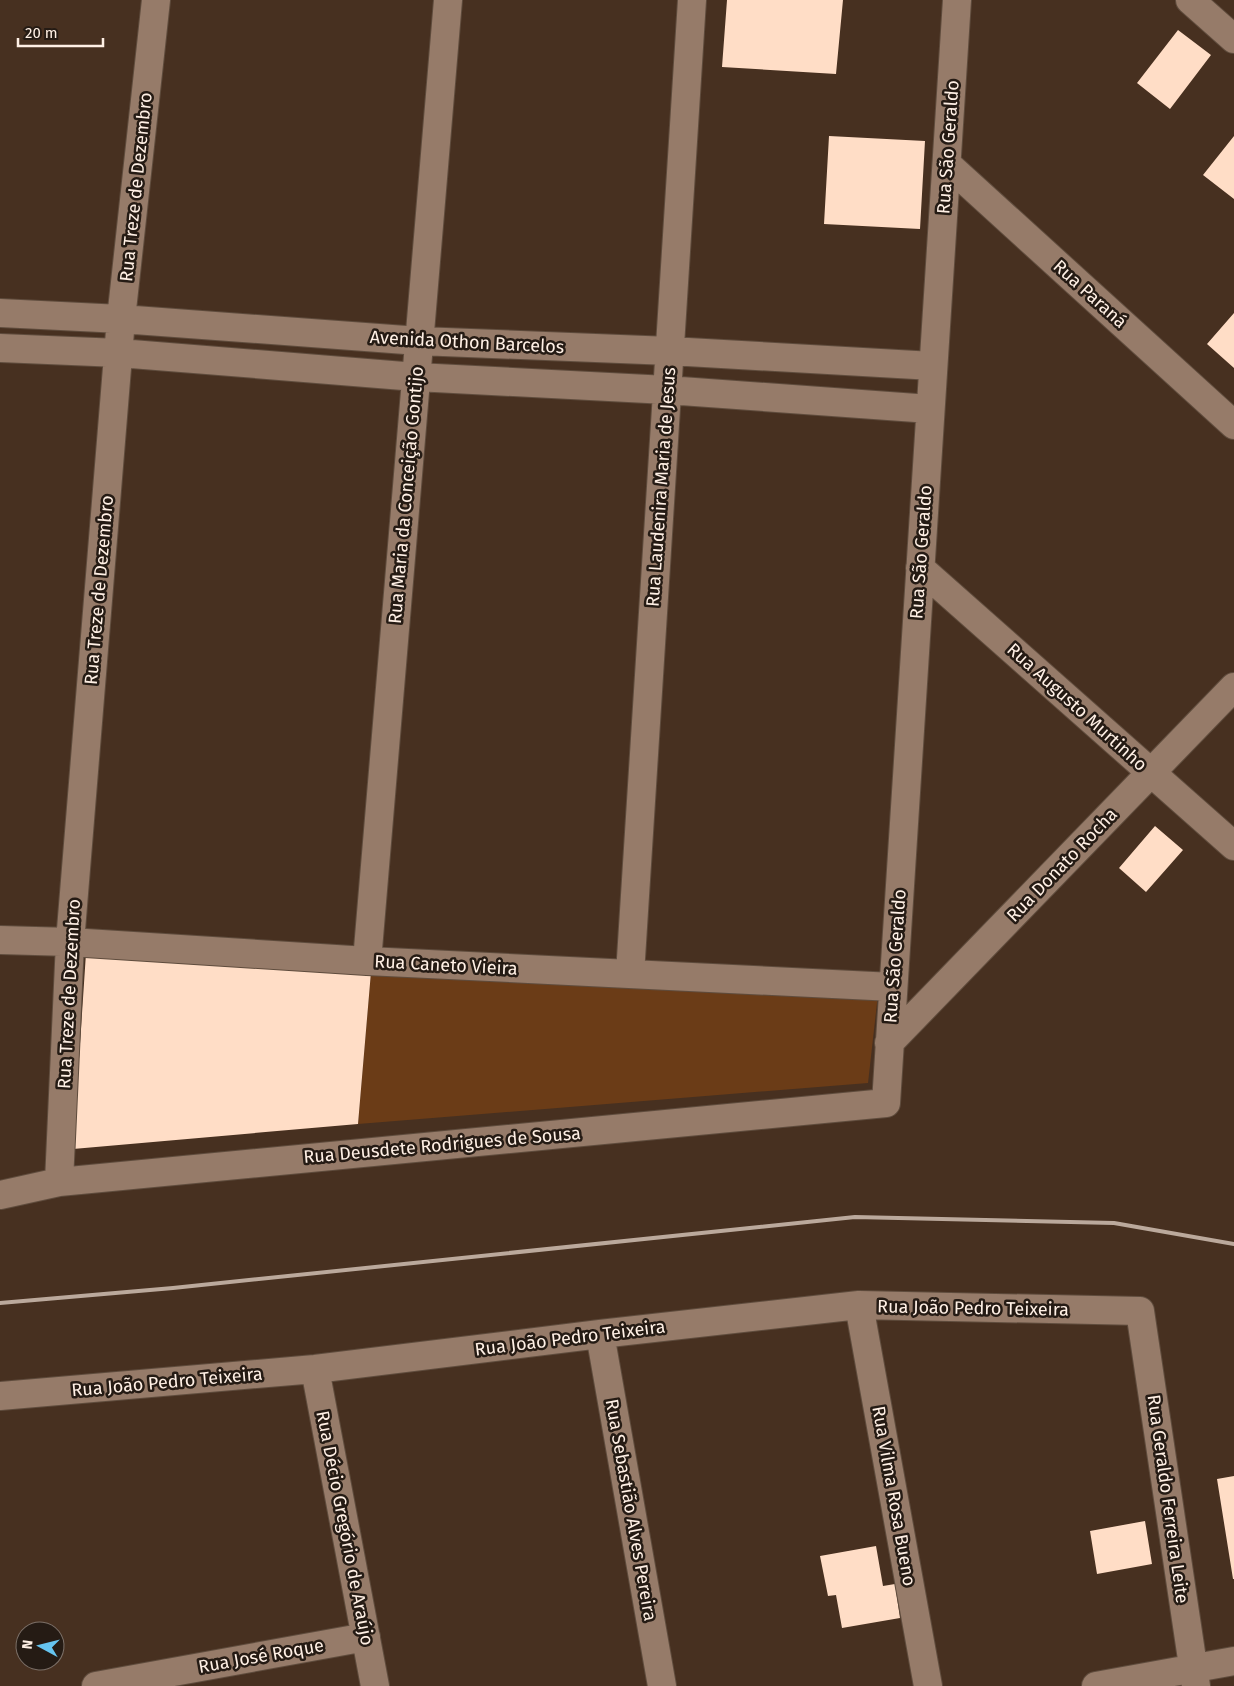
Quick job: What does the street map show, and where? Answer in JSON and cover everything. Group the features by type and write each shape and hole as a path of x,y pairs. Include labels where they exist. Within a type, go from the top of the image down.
{"street":[{"name":"Rua Treze de Dezembro","path":"59,1182 70,942 122,319 156,0"},
{"name":"Rua Maria da Conceição Gontijo","path":"367,961 448,0"},
{"name":"Rua Laudenira Maria de Jesus","path":"630,974 692,0"},
{"name":"Rua São Geraldo","path":"886,1103 957,0"},
{"path":"1190,0 1234,39"},
{"name":"Rua Paraná","path":"947,164 1234,425"},
{"name":"Avenida Othon Barcelos","path":"0,313 122,319 419,341 670,351 933,366"},
{"name":"Avenida Othon Barcelos","path":"0,348 119,353 416,377 667,390 930,409"},
{"name":"Rua Augusto Murtinho","path":"920,568 1234,846"},
{"name":"Rua Donato Rocha","path":"889,1042 1234,687"},
{"name":"Rua Caneto Vieira","path":"0,940 70,942 367,961 893,987"},
{"name":"Rua Deusdete Rodrigues de Sousa","path":"0,1195 59,1182 886,1103"},
{"name":"Rua João Pedro Teixeira","path":"0,1396 314,1369 859,1305 1140,1311"},
{"name":"Rua Vilma Rosa Bueno","path":"859,1305 928,1686"},
{"name":"Rua Geraldo Ferreira Leite","path":"1140,1311 1194,1678"},
{"name":"Rua Sebastião Alves Pereira","path":"600,1334 662,1686"},
{"name":"Rua Décio Gregório de Araújo","path":"314,1369 376,1686"},
{"name":"Rua José Roque","path":"96,1686 366,1637"},
{"path":"1096,1686 1194,1678 1234,1661"}],"shaded area":[{"path":"371,972 878,994 868,1083 358,1124"}],"building":[{"path":"727,0 843,0 836,74 722,67"},
{"path":"1178,30 1211,55 1170,109 1137,83"},
{"path":"829,136 925,141 920,229 824,224"},
{"path":"1234,136 1234,199 1203,175"},
{"path":"1234,313 1234,368 1207,344"},
{"path":"1155,826 1183,850 1146,892 1119,868"},
{"path":"86,953 371,972 358,1124 73,1149"},
{"path":"1234,1476 1234,1579 1233,1579 1217,1479"},
{"path":"1145,1521 1152,1564 1097,1574 1090,1531"},
{"path":"876,1546 883,1586 895,1584 900,1618 842,1628 836,1595 828,1596 820,1556"}],"railway":[{"path":"0,1303 173,1288 855,1217 1114,1223 1234,1244"}]}
